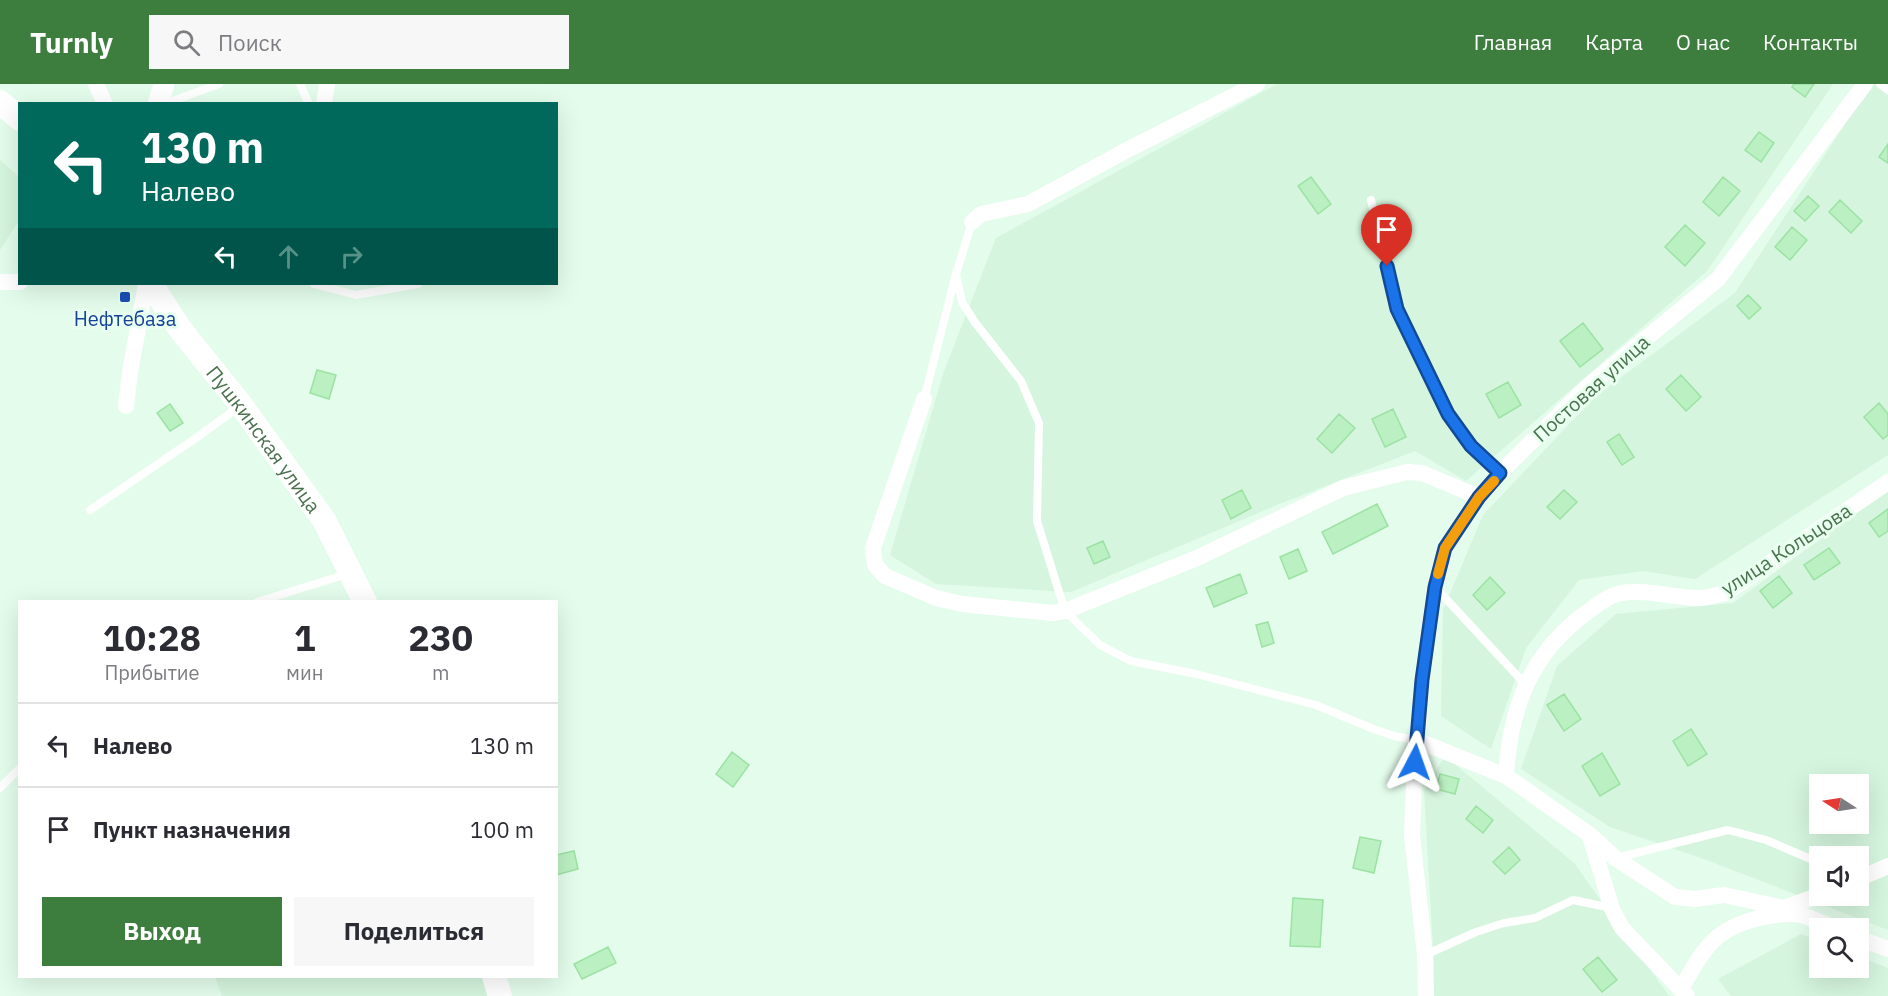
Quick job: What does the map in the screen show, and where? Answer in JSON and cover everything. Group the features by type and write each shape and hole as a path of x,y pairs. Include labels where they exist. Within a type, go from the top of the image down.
{"main road":[{"path":"0,102 18,117"},
{"name":"Пушкинская улица","path":"149,285 180,329 241,405 324,520 364,600"},
{"path":"495,978 500,996"}],"street":[{"path":"96,84 104,102"},
{"path":"159,102 164,84"},
{"path":"324,102 327,84"},
{"path":"972,222 981,213 1028,204 1257,84"},
{"name":"Постовая улица","path":"1426,996 1425,955 1412,836 1416,740 1435,587 1445,548 1479,497 1500,473 1587,387 1718,279 1865,84"},
{"path":"0,282 18,282"},
{"path":"126,406 130,372 148,285"},
{"path":"924,399 873,548 875,565 885,576 936,598 962,604 1052,613 1065,611 1197,558 1343,488 1407,472 1422,473 1479,497"},
{"name":"улица Кольцова","path":"1506,776 1508,746 1525,684 1542,656 1574,622 1609,596 1643,591 1701,598 1726,592 1888,482"},
{"path":"1416,740 1506,776 1590,836 1615,858 1675,897 1695,899 1724,895 1784,908 1809,918"},
{"path":"1590,836 1612,909 1622,928 1684,992 1698,959 1712,942 1730,927 1778,914 1800,915"},
{"path":"1869,874 1888,866"},
{"path":"1784,908 1809,899"},
{"path":"1869,942 1888,949"}],"lane":[{"path":"170,102 219,84"},
{"path":"300,84 308,102"},
{"path":"1880,84 1888,90"},
{"path":"1371,200 1397,309 1448,414 1471,446 1500,473"},
{"path":"924,399 956,274 972,222"},
{"path":"956,274 962,302 1021,381 1039,423 1037,521 1065,611 1100,645 1131,661 1196,674 1316,705 1371,728 1394,736 1416,740"},
{"path":"318,285 356,295 412,285"},
{"path":"90,510 241,405"},
{"path":"263,600 350,573"},
{"path":"1435,587 1525,684"},
{"path":"0,788 18,770"},
{"path":"1615,858 1728,830 1766,840 1809,858"},
{"path":"1425,955 1476,932 1504,923 1535,918 1573,900 1612,909"}],"shaded area":[{"path":"1277,84 1833,84 1708,270 1466,481 1415,451 1277,505 1071,592 936,584 890,555 943,374 996,238"},
{"path":"1871,84 1888,84 1888,455 1695,579 1643,571 1579,580 1526,648 1491,749 1441,716 1443,610 1483,515 1596,396 1735,293"},
{"path":"0,160 18,176 18,222 0,250"},
{"path":"1888,490 1888,930 1869,923 1869,918 1857,918 1826,906 1869,906 1869,846 1809,846 1809,900 1704,859 1610,827 1521,769 1557,666 1616,614 1733,603"},
{"path":"1445,756 1574,863 1669,996 1432,996 1434,966 1424,790"},
{"path":"1801,934 1809,937 1809,978 1869,978 1869,961 1888,968 1888,996 1731,996 1718,979"},
{"path":"215,978 494,978 501,996 222,996"}],"building":[{"path":"1794,84 1814,84 1805,97 1792,87"},
{"path":"1759,132 1774,143 1761,162 1745,150"},
{"path":"1888,144 1888,163 1879,157"},
{"path":"1311,177 1331,204 1318,214 1298,186"},
{"path":"1723,177 1740,191 1719,216 1703,202"},
{"path":"1808,196 1819,206 1805,221 1794,211"},
{"path":"1840,200 1862,221 1851,233 1829,212"},
{"path":"1685,225 1705,243 1685,266 1665,247"},
{"path":"1792,227 1807,240 1790,260 1775,247"},
{"path":"1748,295 1761,308 1749,319 1737,306"},
{"path":"1583,323 1603,349 1580,367 1560,341"},
{"path":"317,370 336,375 329,399 310,393"},
{"path":"1681,375 1701,397 1686,411 1666,389"},
{"path":"1508,382 1521,405 1499,418 1486,394"},
{"path":"1879,403 1888,414 1888,435 1883,439 1864,417"},
{"path":"170,404 183,423 170,431 157,413"},
{"path":"1393,409 1406,437 1385,447 1372,419"},
{"path":"1339,414 1355,428 1332,453 1317,439"},
{"path":"1619,434 1634,457 1622,465 1607,442"},
{"path":"1242,490 1251,508 1231,519 1222,500"},
{"path":"1564,490 1577,502 1560,519 1547,507"},
{"path":"1377,504 1388,526 1333,554 1322,532"},
{"path":"1888,509 1888,531 1879,537 1869,523"},
{"path":"1103,541 1110,557 1094,564 1087,548"},
{"path":"1829,548 1840,563 1814,580 1804,565"},
{"path":"1298,549 1307,571 1289,579 1280,557"},
{"path":"1240,574 1247,593 1214,607 1206,588"},
{"path":"1779,576 1792,593 1773,608 1760,591"},
{"path":"1490,577 1505,593 1487,610 1473,595"},
{"path":"1268,622 1274,643 1262,647 1256,625"},
{"path":"1564,694 1581,719 1564,731 1547,705"},
{"path":"1691,729 1707,754 1688,766 1673,741"},
{"path":"732,752 749,765 733,787 716,774"},
{"path":"1602,753 1620,784 1600,796 1582,766"},
{"path":"1440,774 1459,779 1455,794 1436,789"},
{"path":"1476,806 1493,820 1483,833 1466,819"},
{"path":"1360,837 1381,841 1374,873 1353,868"},
{"path":"1509,847 1520,860 1505,874 1493,862"},
{"path":"574,851 578,869 558,874 558,855"},
{"path":"1293,898 1323,900 1320,947 1290,946"},
{"path":"608,947 616,963 582,979 574,964"},
{"path":"1598,957 1617,980 1602,992 1583,969"}],"slow traffic":[{"path":"1438,574 1445,548 1479,497 1494,481"}],"place":[{"name":"Нефтебаза","path":"125,297"}],"route":[{"path":"1387,266 1397,309 1448,414 1471,446 1500,473 1479,497 1445,548 1435,587 1422,680 1415,762"}]}
